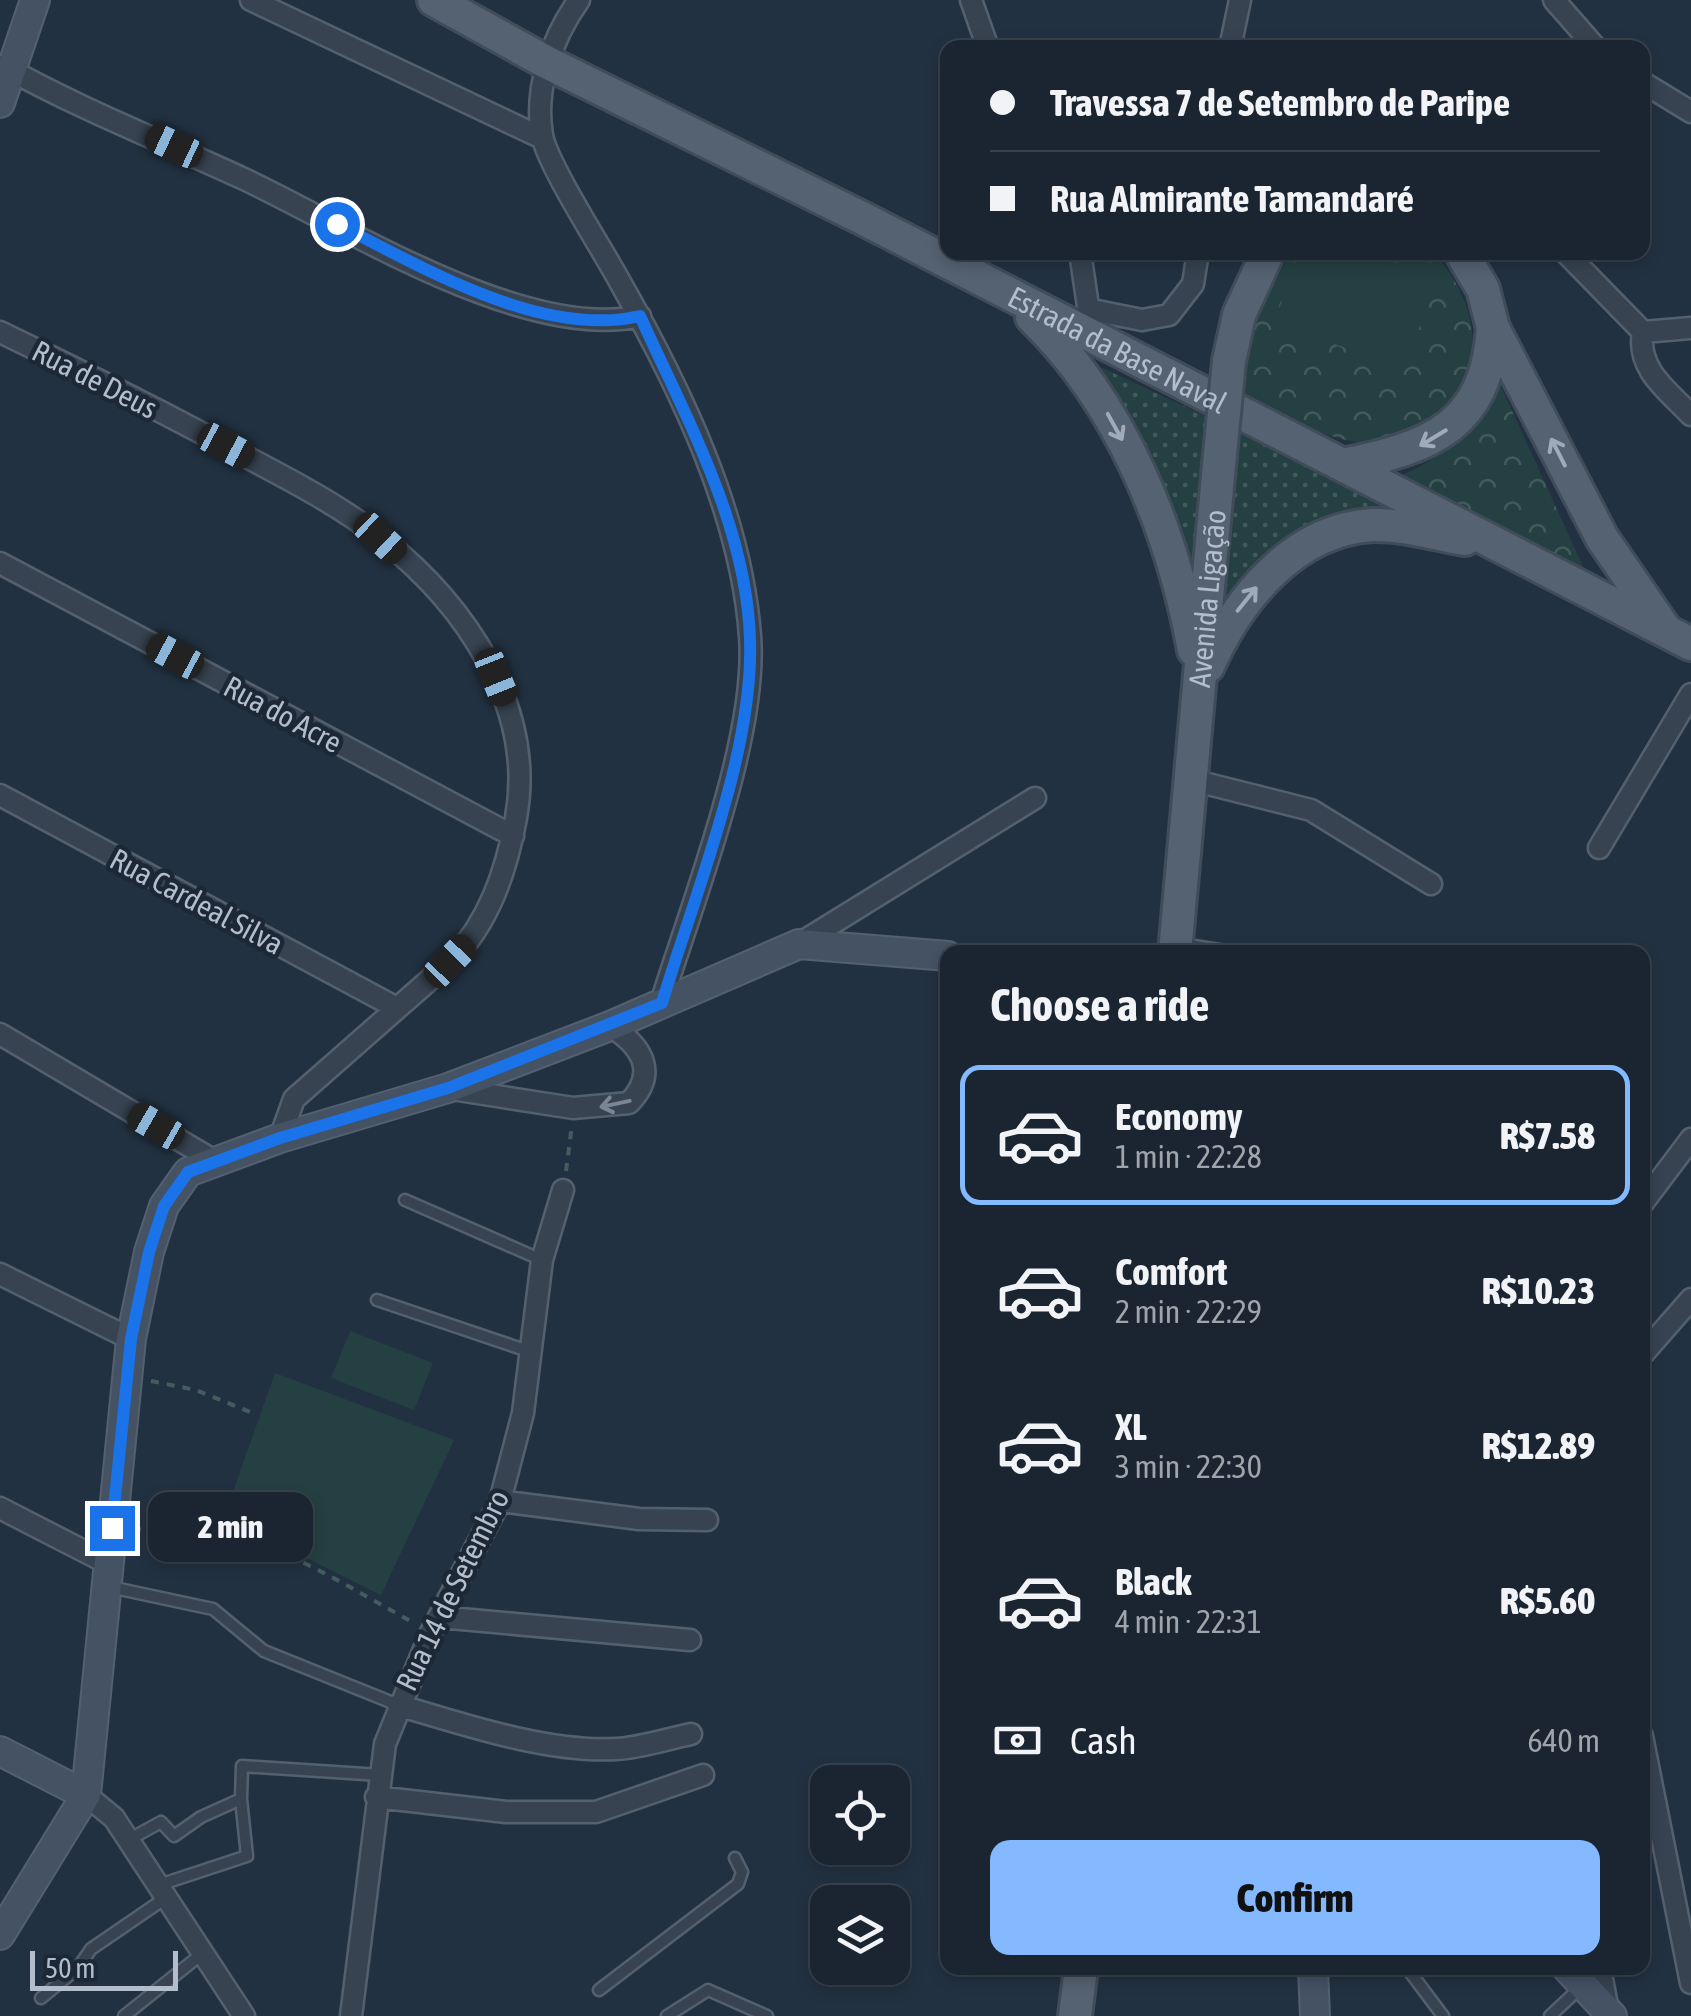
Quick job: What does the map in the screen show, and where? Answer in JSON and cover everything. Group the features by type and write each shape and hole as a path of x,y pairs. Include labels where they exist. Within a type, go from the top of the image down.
{"main road":[{"path":"0,103 6,68 34,0"},
{"name":"Estrada da Base Naval","path":"447,4 546,62 1011,297 1093,330 1504,550 1679,638"},
{"name":"Avenida Ligação","path":"1176,945 1229,361 1239,315 1264,260"},
{"path":"1466,260 1482,289 1493,328 1602,538 1679,638"},
{"path":"1011,297 1083,374 1125,444 1165,541 1200,684"},
{"path":"1343,465 1424,444 1452,426 1472,404 1484,380 1493,328"},
{"path":"1083,374 1093,330"},
{"path":"1200,684 1240,606 1273,571 1312,544 1342,531 1374,525 1504,550"},
{"path":"0,1935 86,1795 131,1339 149,1252 164,1206 188,1172 280,1138 448,1088 610,1026 799,944 940,955"},
{"path":"0,1751 86,1795"},
{"path":"1075,2016 1079,1975"},
{"path":"1313,1975 1315,2016"},
{"path":"1584,1975 1610,2014"}],"street":[{"path":"251,0 542,138"},
{"path":"579,0 546,62 542,138 640,316 722,506 743,581 750,639 748,693 725,795 662,1003"},
{"path":"971,0 985,40"},
{"path":"1232,40 1240,0"},
{"path":"1554,0 1589,40"},
{"path":"6,68 436,274 570,320 610,323 640,316"},
{"path":"1650,87 1691,112"},
{"path":"1081,260 1093,330 1169,315 1194,284 1197,260"},
{"path":"1572,260 1643,332 1643,361 1691,415"},
{"path":"1643,332 1691,328"},
{"name":"Rua de Deus","path":"0,332 99,378 289,480 380,538 424,578 480,648 514,719 522,772 513,836 490,906 468,943 294,1099 280,1138"},
{"name":"Rua do Acre","path":"0,563 513,836"},
{"path":"1599,848 1691,694"},
{"path":"1192,780 1311,810 1431,884"},
{"name":"Rua Cardeal Silva","path":"0,795 394,1007"},
{"path":"799,944 1035,798"},
{"path":"448,1088 573,1108 619,1106 641,1091 646,1078 640,1050 610,1026"},
{"path":"0,1034 218,1163"},
{"path":"1650,1193 1691,1139"},
{"name":"Rua 14 de Setembro","path":"351,2016 380,1775 398,1705 500,1500 523,1413 542,1260 563,1190"},
{"path":"0,1274 131,1339"},
{"path":"1650,1346 1691,1299"},
{"path":"500,1500 638,1519 708,1520"},
{"path":"0,1508 110,1576"},
{"path":"435,1625 690,1640"},
{"path":"398,1705 471,1727 588,1747 616,1749 691,1734"},
{"path":"376,1797 506,1812 596,1812 703,1775"},
{"path":"1650,1776 1691,1983"},
{"path":"86,1795 114,1818 130,1840 244,2016"},
{"path":"1307,2016 1315,2016"}],"lane":[{"path":"405,1200 542,1260"},
{"path":"377,1300 532,1352"},
{"path":"110,1576 214,1609 264,1651 398,1705"},
{"path":"41,1998 78,1968 91,1949 163,1891 247,1856 242,1766 380,1775"},
{"path":"130,1840 160,1822 174,1836 201,1816 241,1799"},
{"path":"599,1990 738,1884 742,1872 734,1858"},
{"path":"124,2016 203,1953"},
{"path":"1412,1975 1443,2016"},
{"path":"1550,2016 1581,1975"},
{"path":"667,2016 708,1990 767,2016"}],"path":[{"path":"563,1190 573,1108"},
{"path":"127,1377 196,1390 250,1412"},
{"path":"112,1528 218,1533 248,1542 435,1625"}],"green space":[{"path":"1286,260 1439,260 1467,308 1473,337 1471,364 1462,390 1445,412 1420,429 1386,441 1349,441 1311,428 1242,392 1252,327"},
{"path":"1297,260 1378,260 1437,281 1404,369 1274,322"},
{"path":"1092,363 1209,418 1191,584"},
{"path":"1499,382 1586,573 1402,475 1433,459 1460,438"},
{"path":"1238,432 1412,519 1389,517 1225,609"},
{"path":"350,1331 433,1363 414,1410 331,1378"},
{"path":"275,1373 454,1440 381,1595 224,1517"}],"route":[{"path":"112,1528 131,1339 149,1252 164,1206 188,1172 280,1138 448,1088 662,1003 725,795 748,693 750,639 743,581 732,539 696,438 640,316 610,323 570,320 516,304 436,274 337,224"}]}
